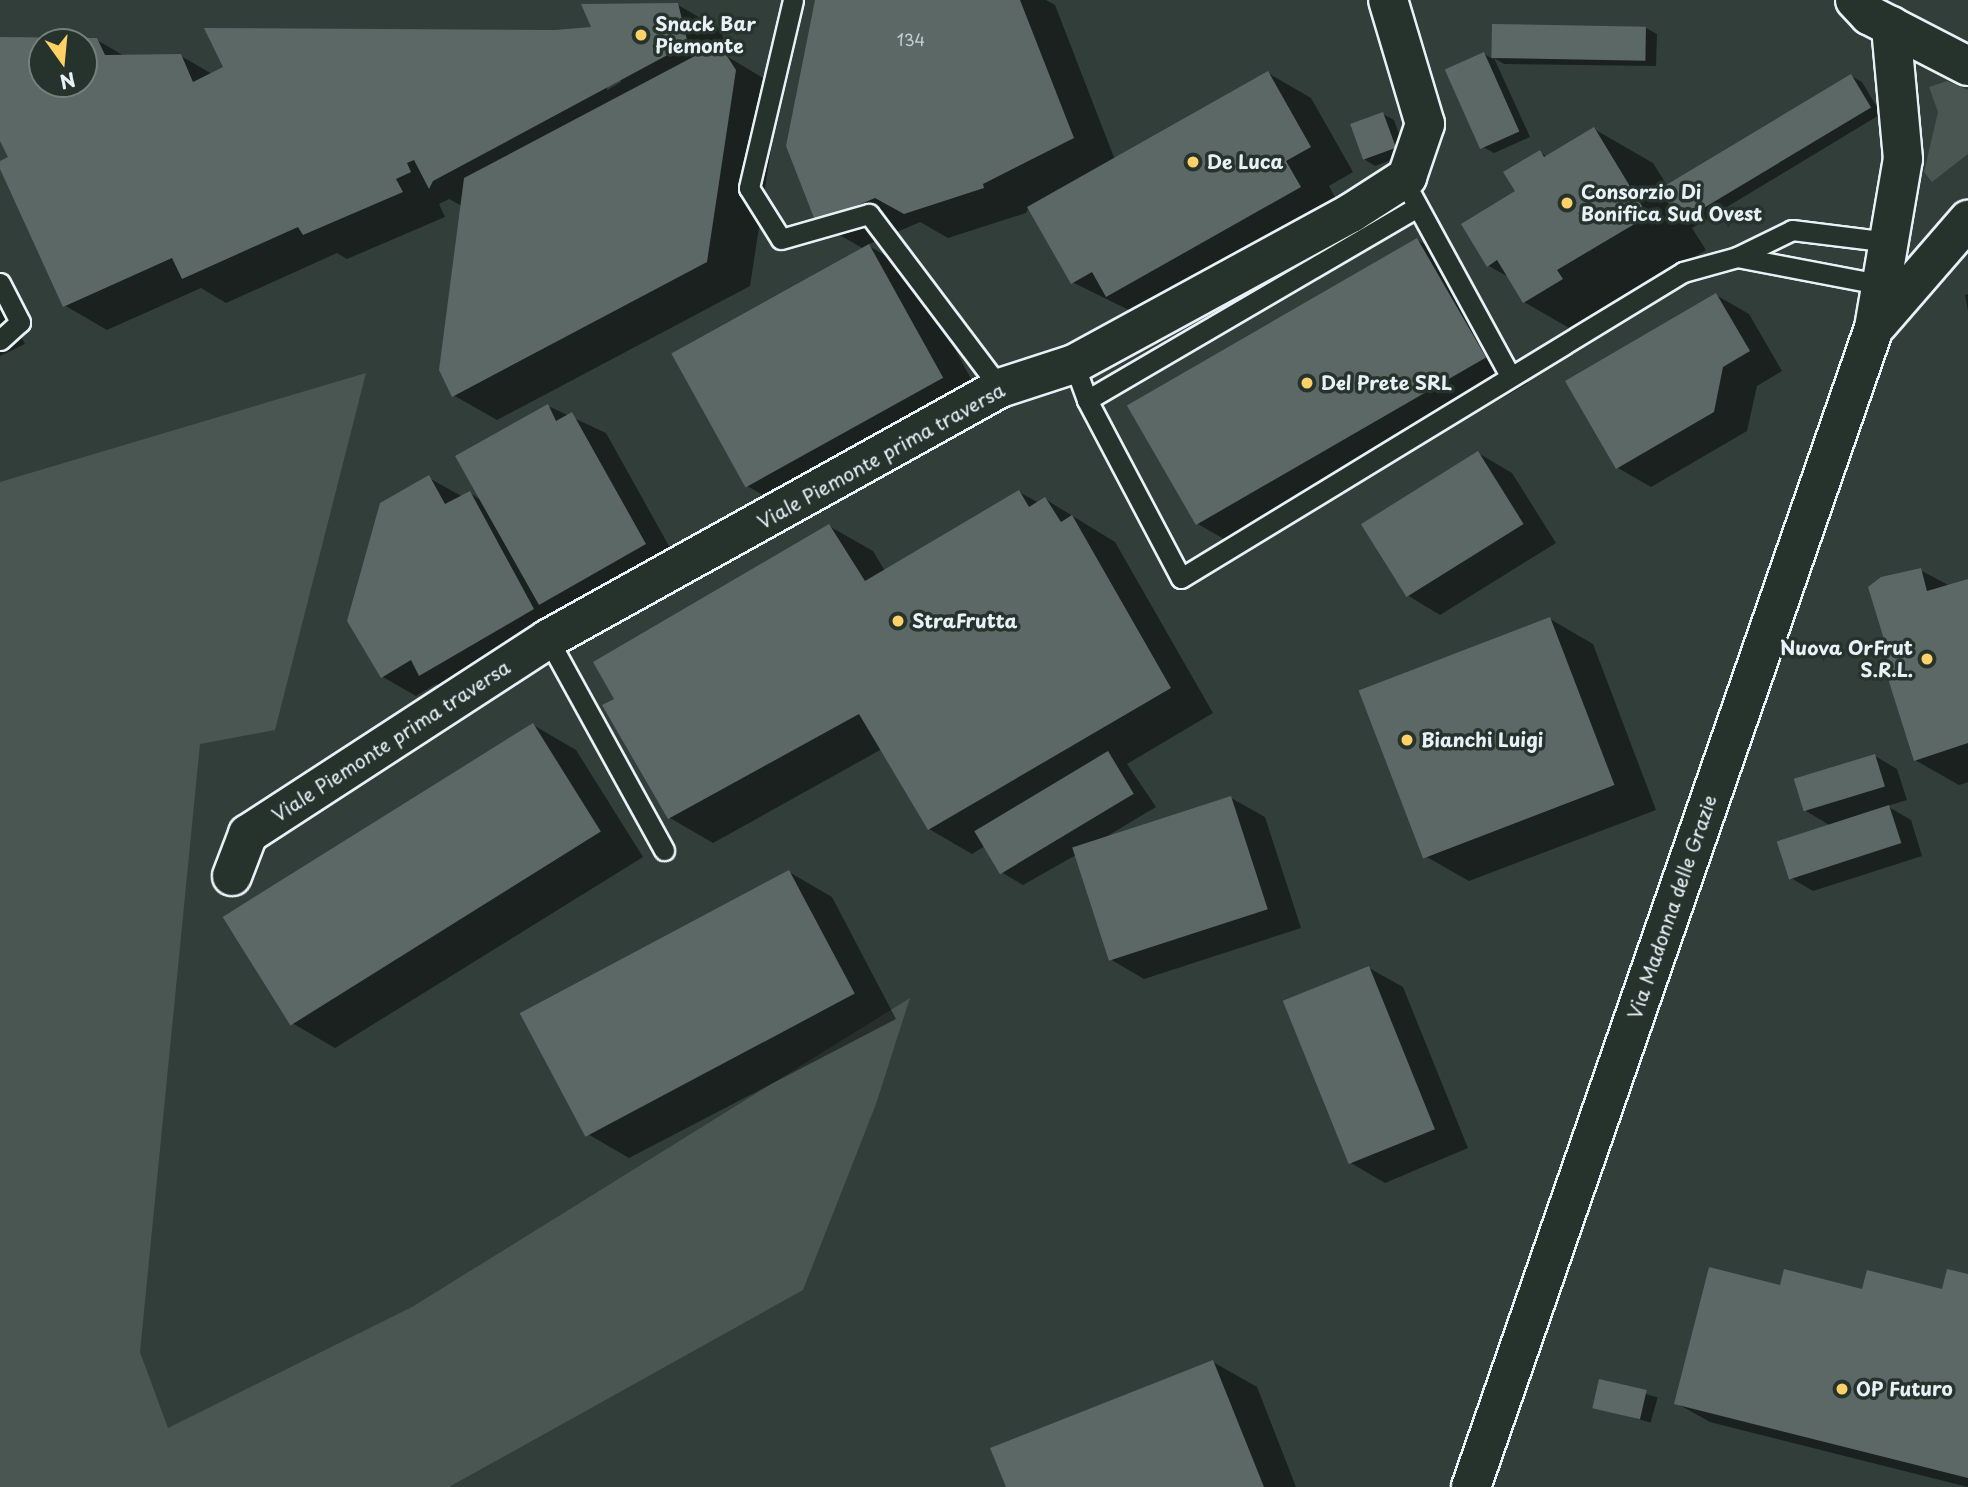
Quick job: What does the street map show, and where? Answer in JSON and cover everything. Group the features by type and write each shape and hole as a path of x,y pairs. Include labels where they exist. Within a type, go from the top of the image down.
{"street":[{"path":"1388,0 1425,124 1411,193"},
{"path":"1855,0 1869,15 1968,66"},
{"name":"Via Madonna delle Grazie","path":"1471,1487 1874,328 1884,285 1903,159 1891,26"},
{"name":"Viale Piemonte prima traversa","path":"232,876 248,834 548,639 1000,388 1074,364 1351,213 1411,193"},
{"path":"1874,328 1968,220"}],"lane":[{"path":"793,0 750,188 781,239 869,214 1000,388"},
{"path":"1087,400 1411,193 1510,376"},
{"path":"1074,364 1087,400 1181,578 1683,272 1737,257 1791,230 1890,242"},
{"path":"1737,257 1884,285"},
{"path":"0,283 20,322 0,340"},
{"path":"548,639 664,850"}],"shaded area":[{"path":"1947,81 1968,90 1968,154 1932,182 1924,172 1938,112 1929,87"},
{"path":"366,373 275,730 200,744 140,1352 168,1428 412,1307 910,998 876,1104 803,1290 449,1487 0,1487 0,482"}],"building":[{"path":"815,0 1020,0 1074,138 983,184 984,188 904,214 875,198 816,223 786,146"},
{"path":"678,3 688,44 433,181 429,189 414,160 407,163 411,172 396,179 403,192 303,235 298,227 182,279 172,258 63,307 0,169 0,161 8,157 0,141 0,37 28,37 28,98 98,98 98,40 105,55 181,54 193,82 223,67 204,28 555,30 591,27 581,4"},
{"path":"1492,24 1646,27 1645,61 1491,58"},
{"path":"710,48 725,53 736,70 707,262 452,397 439,370 464,178"},
{"path":"1484,52 1519,131 1480,149 1445,69"},
{"path":"1268,71 1311,147 1286,161 1301,187 1106,297 1092,272 1071,284 1027,207"},
{"path":"1851,74 1871,107 1680,222 1660,189"},
{"path":"1383,112 1396,148 1363,160 1350,124"},
{"name":"Consorzio Di Bonifica Sud Ovest","path":"1594,127 1648,216 1557,270 1563,279 1523,303 1497,260 1487,267 1461,224 1515,191 1503,172 1540,150 1544,157"},
{"name":"Del Prete SRL","path":"1417,238 1486,358 1196,525 1127,406"},
{"path":"869,244 943,378 746,487 671,354"},
{"path":"1716,293 1750,351 1723,367 1714,412 1616,469 1565,381"},
{"path":"548,404 556,421 572,412 646,544 539,605 455,456"},
{"path":"1478,451 1524,524 1407,597 1361,524"},
{"path":"429,475 445,504 470,491 534,609 419,676 411,660 381,678 347,621 380,503"},
{"name":"StraFrutta","path":"1019,490 1029,507 1045,497 1061,522 1072,515 1171,688 928,830 859,714 668,819 602,705 614,699 593,662 829,524 865,581"},
{"name":"Nuova OrFrut S.R.L.","path":"1921,568 1927,591 1968,579 1968,743 1914,761 1885,669 1887,649 1868,587 1881,577"},
{"path":"1550,617 1615,785 1423,859 1359,690"},
{"path":"533,723 601,832 290,1026 223,917"},
{"path":"1108,751 1134,794 1000,874 974,831"},
{"path":"1875,754 1885,787 1804,811 1794,779"},
{"path":"1231,796 1268,909 1109,961 1072,848"},
{"path":"1889,805 1901,843 1789,880 1777,841"},
{"path":"789,870 855,994 585,1137 520,1013"},
{"path":"1369,966 1435,1129 1349,1164 1283,1001"},
{"path":"1709,1267 1780,1285 1784,1269 1862,1289 1867,1270 1942,1289 1947,1269 1968,1274 1968,1478 1674,1404"},
{"path":"1213,1360 1264,1487 1006,1487 990,1448"},
{"path":"1599,1379 1647,1390 1640,1419 1592,1408"}],"place":[{"name":"Snack Bar Piemonte","path":"641,35"},
{"name":"De Luca","path":"1193,162"},
{"name":"Consorzio Di Bonifica Sud Ovest","path":"1567,203"},
{"name":"Del Prete SRL","path":"1307,383"},
{"name":"StraFrutta","path":"898,621"},
{"name":"Nuova OrFrut S.R.L.","path":"1927,659"},
{"name":"Bianchi Luigi","path":"1407,740"},
{"name":"OP Futuro","path":"1842,1389"}]}
